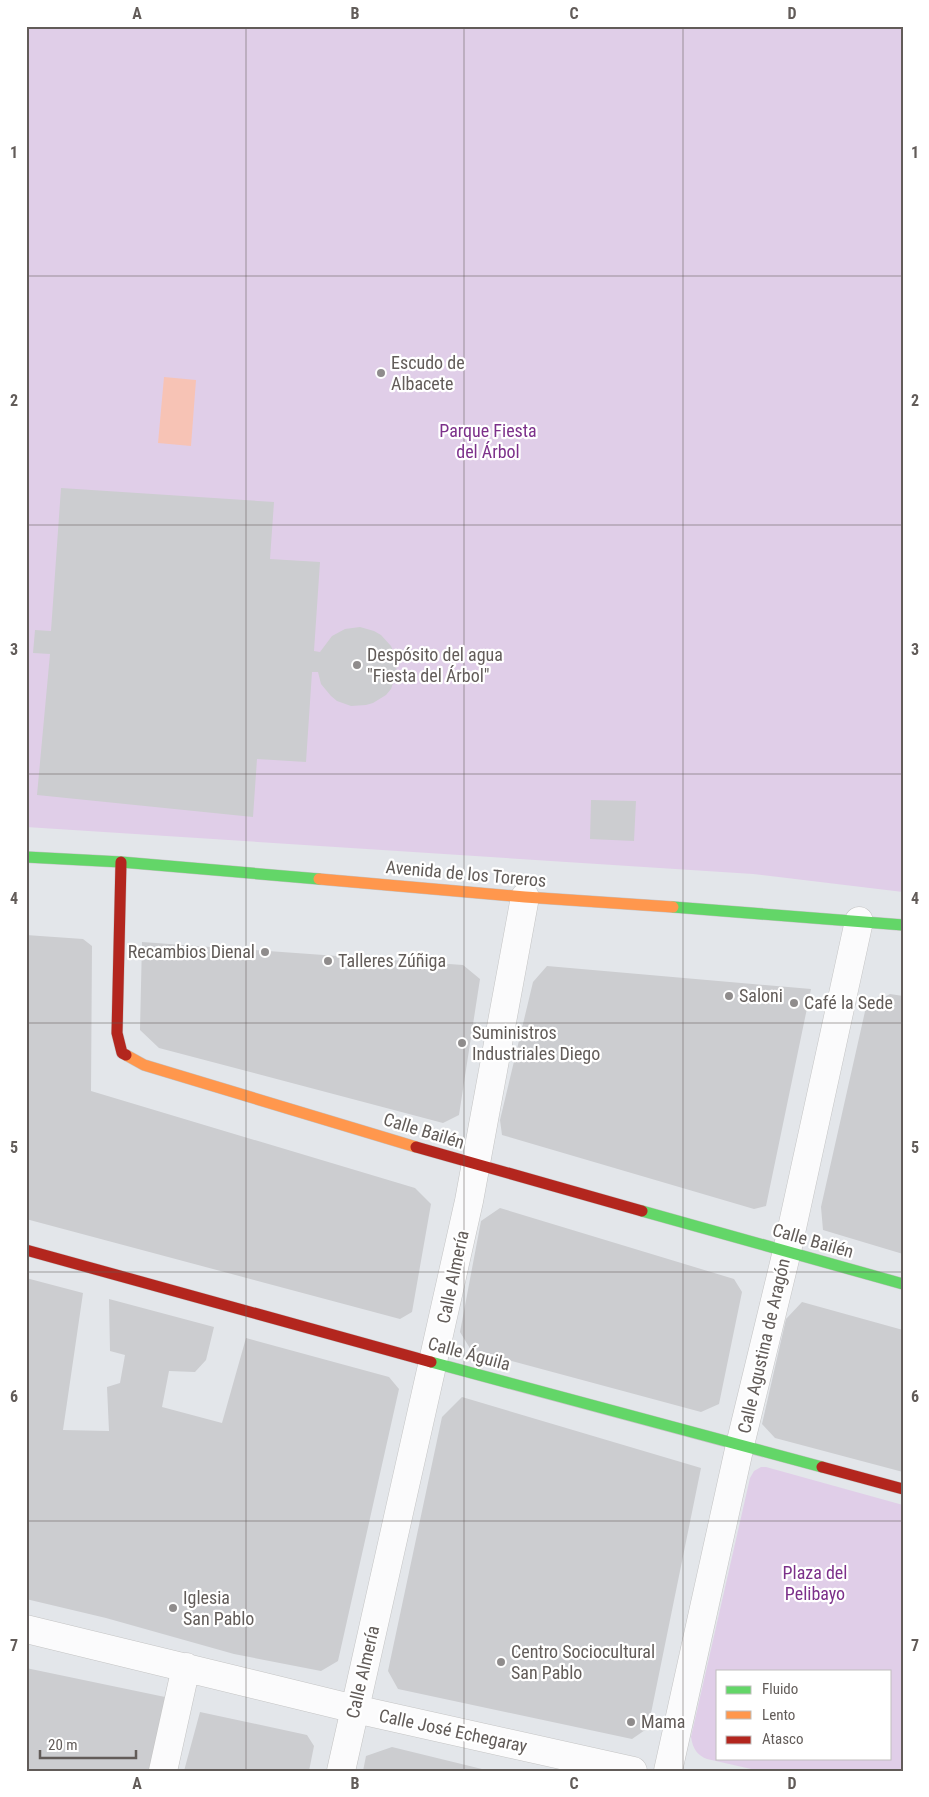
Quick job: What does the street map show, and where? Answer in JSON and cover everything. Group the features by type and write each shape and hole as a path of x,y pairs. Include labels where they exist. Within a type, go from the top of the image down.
{"street":[{"name":"Avenida de los Toreros","path":"26,857 121,862 525,897 748,912 903,925"},
{"name":"Calle Bailén","path":"121,862 117,1033 122,1052 144,1065 476,1165 903,1284"},
{"name":"Calle Almería","path":"341,1771 434,1363 476,1165 525,897"},
{"name":"Calle Agustina de Aragón","path":"668,1771 859,921"},
{"name":"Calle Águila","path":"26,1250 434,1363 903,1489"},
{"name":"Calle José Echegaray","path":"26,1628 354,1709 633,1771"},
{"path":"164,1771 186,1667"}],"green space":[{"name":"Parque Fiesta del Árbol","path":"26,26 903,26 903,892 753,874 26,827"},
{"name":"Plaza del Pelibayo","path":"761,1467 766,1467 903,1505 903,1771 760,1771 707,1759 701,1756 694,1748 691,1737 750,1478 754,1471"}],"shaded area":[{"path":"164,377 196,380 191,446 158,443"}],"building":[{"path":"61,488 274,502 270,559 320,562 314,651 320,652 332,636 345,629 360,627 374,631 381,635 391,646 397,660 396,675 391,689 386,695 373,703 351,706 337,701 331,696 321,684 318,672 312,672 306,762 257,759 253,817 37,795 50,654 33,653 35,630 51,631"},
{"path":"591,800 636,801 634,841 590,839"},
{"path":"26,935 83,939 92,946 91,1091 415,1188 431,1204 412,1312 400,1319 26,1219"},
{"path":"142,942 463,965 480,979 459,1115 443,1123 159,1048 140,1030"},
{"path":"547,966 811,989 766,1206 754,1209 502,1135 500,1120 533,982"},
{"path":"890,994 903,996 903,1254 823,1230 821,1207 866,1007"},
{"path":"500,1208 734,1279 742,1292 719,1404 701,1412 471,1350 460,1332 481,1221"},
{"path":"26,1278 83,1293 63,1430 109,1431 107,1387 120,1383 125,1355 110,1351 109,1299 214,1327 206,1360 195,1372 169,1371 162,1407 222,1423 246,1338 389,1377 399,1389 338,1661 321,1671 234,1654 106,1618 26,1599"},
{"path":"802,1302 903,1330 903,1472 775,1438 762,1424 786,1319"},
{"path":"462,1397 701,1468 648,1728 632,1739 398,1689 388,1671 442,1417"},
{"path":"26,1668 165,1697 150,1771 26,1771"},
{"path":"200,1712 307,1735 314,1746 309,1771 184,1771"},
{"path":"392,1747 486,1771 363,1771 366,1756"}],"traffic: fast":[{"path":"26,857 121,862 319,879"},
{"path":"673,907 903,925"},
{"path":"642,1211 903,1284"},
{"path":"431,1362 822,1467"}],"traffic: slow":[{"path":"319,879 525,897 673,907"},
{"path":"126,1055 144,1065 416,1147"}],"traffic: jam":[{"path":"121,862 117,1033 122,1053 126,1055"},
{"path":"416,1147 642,1211"},
{"path":"26,1250 431,1362"},
{"path":"822,1467 903,1489"}],"place":[{"name":"Escudo de Albacete","path":"381,373"},
{"name":"Despósito del agua \"Fiesta del Árbol\"","path":"357,665"},
{"name":"Recambios Dienal","path":"265,952"},
{"name":"Talleres Zúñiga","path":"328,961"},
{"name":"Saloni","path":"729,996"},
{"name":"Café la Sede","path":"794,1003"},
{"name":"Suministros Industriales Diego","path":"462,1043"},
{"name":"Iglesia San Pablo","path":"173,1608"},
{"name":"Centro Sociocultural San Pablo","path":"501,1662"},
{"name":"Mama","path":"631,1722"}]}
